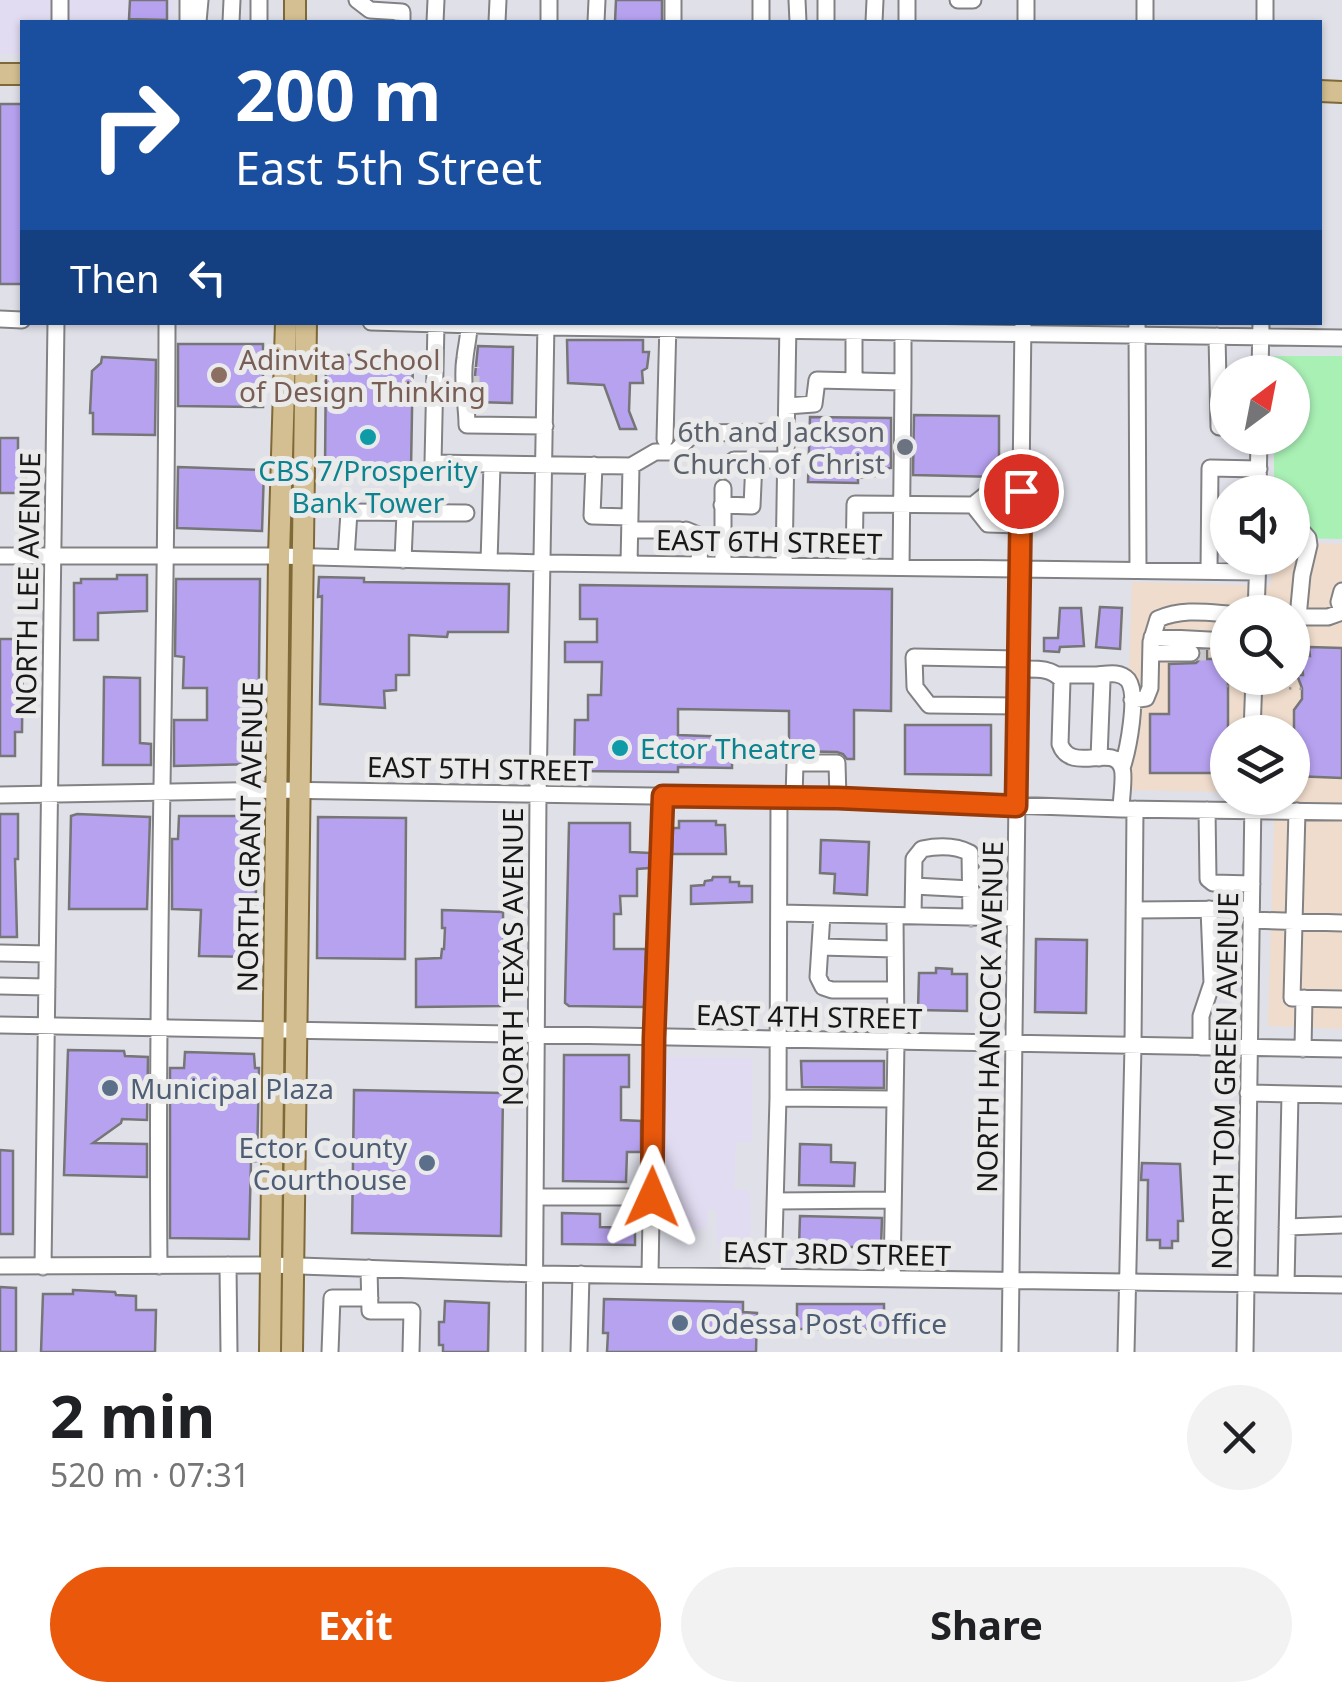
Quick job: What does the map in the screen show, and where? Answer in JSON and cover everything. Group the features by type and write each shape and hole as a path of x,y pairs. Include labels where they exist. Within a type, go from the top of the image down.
{"main road":[{"name":"NORTH GRANT AVENUE","path":"270,1352 279,556 286,325"},
{"name":"NORTH GRANT AVENUE","path":"292,1352 306,325"}],"street":[{"path":"358,0 370,10 402,12 402,20"},
{"path":"958,0 972,0"},
{"name":"NORTH LEE AVENUE","path":"43,1267 56,325"},
{"path":"159,1266 166,325"},
{"path":"425,325 433,464 631,466 654,452 675,452 694,433 786,432"},
{"path":"545,426 467,425 464,355 469,325 788,326 903,332 1137,329 1217,336 1260,330 1342,338"},
{"name":"NORTH TEXAS AVENUE","path":"534,1352 546,325"},
{"path":"666,439 668,326"},
{"path":"784,566 788,326"},
{"name":"NORTH HANCOCK AVENUE","path":"1010,1352 1023,328"},
{"path":"1137,329 1138,570"},
{"path":"854,331 854,381"},
{"path":"901,568 903,332"},
{"path":"1217,336 1217,355"},
{"path":"468,348 472,367"},
{"path":"787,406 814,404 817,380 903,382"},
{"path":"467,408 472,391"},
{"path":"1259,455 1259,475"},
{"path":"723,564 723,488 734,460 786,460"},
{"path":"723,488 752,506 754,461"},
{"path":"489,562 492,465"},
{"path":"594,465 592,516 698,535 699,565"},
{"path":"629,564 631,466"},
{"path":"1209,572 1210,468 1259,469"},
{"path":"854,567 855,504 972,505 988,492 1021,491"},
{"path":"972,505 988,524 1020,524"},
{"path":"346,558 349,512 466,513"},
{"path":"404,560 405,512"},
{"name":"EAST 6TH STREET","path":"0,556 279,556 1209,572"},
{"path":"1310,617 1328,617 1342,611 1342,592"},
{"path":"1132,700 1146,698 1150,688 1158,619 1172,613 1210,612"},
{"path":"1152,646 1210,642"},
{"path":"1152,646 1210,652"},
{"path":"1018,706 929,706 915,686 914,657 1050,670 1062,680 1063,753 1070,758 1110,758 1122,768 1134,910 1126,1352"},
{"path":"1058,676 1118,674 1127,678 1132,700 1129,748 1122,768"},
{"path":"1097,675 1102,682 1099,758"},
{"path":"773,1277 779,914 786,798 795,763 837,763 838,798"},
{"name":"EAST 5TH STREET","path":"0,796 300,790 838,798 1210,810"},
{"path":"650,1275 663,796"},
{"path":"1207,810 1208,879 1212,883 1252,884"},
{"name":"EAST 5TH STREET","path":"1310,812 1342,812"},
{"name":"NORTH TOM GREEN AVENUE","path":"1245,1352 1253,815"},
{"path":"1297,815 1292,998 1342,999"},
{"path":"913,916 914,859 922,849 932,847 960,848 970,853 971,918"},
{"path":"914,886 971,888"},
{"path":"1134,910 1209,909 1294,922 1342,923"},
{"path":"1201,1047 1202,1016 1212,983 1209,909"},
{"path":"779,914 1016,918"},
{"path":"822,914 818,977 823,987 894,990"},
{"path":"892,1279 895,916"},
{"path":"820,947 894,948"},
{"path":"0,953 47,954"},
{"path":"0,986 47,987"},
{"path":"1303,1048 1304,998"},
{"name":"EAST 4TH STREET","path":"0,1025 1342,1049"},
{"path":"1248,1092 1342,1095"},
{"path":"1286,1284 1290,1094"},
{"path":"778,1098 894,1099"},
{"path":"536,1197 652,1197"},
{"path":"775,1201 892,1200"},
{"path":"1287,1227 1342,1224"},
{"path":"228,1265 229,1352"},
{"name":"EAST 3RD STREET","path":"0,1266 271,1265 535,1274 1342,1285"},
{"path":"369,1268 370,1311 412,1311 411,1352"},
{"path":"580,1352 581,1274"},
{"path":"330,1352 332,1298 370,1298"}],"shaded area":[{"path":"0,0 1342,0 1342,1352 0,1352"},
{"path":"0,0 174,0 174,20 20,20 20,54 0,54"},
{"path":"1310,543 1342,544 1342,1029 1268,1026 1274,815 1310,815 1310,715 1210,715 1210,792 1125,790 1132,582 1270,586 1272,575 1310,575"},
{"path":"665,1057 752,1058 752,1142 736,1142 734,1189 750,1191 751,1246 717,1246 716,1209 707,1210 707,1229 663,1230 663,1197 675,1195 675,1182 662,1182"}],"green space":[{"path":"1310,356 1342,356 1342,539 1310,538 1310,475 1274,475 1274,455 1310,455"}],"building":[{"path":"130,0 167,0 167,20 129,19"},
{"path":"616,0 662,0 662,20 615,20"},
{"path":"0,104 20,104 20,284 0,284"},
{"path":"567,340 643,340 643,352 649,352 647,368 642,371 643,383 630,383 629,411 636,429 620,429 604,385 568,383"},
{"name":"Adinvita School of Design Thinking","path":"178,344 263,344 263,407 178,406"},
{"path":"478,346 513,347 512,403 477,402"},
{"name":"CBS 7/Prosperity Bank Tower","path":"326,355 413,355 411,469 325,469"},
{"path":"102,357 156,360 155,435 93,434 92,371"},
{"path":"914,415 999,416 999,477 913,475"},
{"path":"810,417 891,418 891,468 883,469 884,475 858,478 858,483 808,482"},
{"path":"0,438 18,438 18,468 26,468 26,493 0,493"},
{"path":"178,467 264,470 262,531 177,528"},
{"path":"117,575 147,575 147,611 98,613 98,640 74,640 74,583 81,583 81,579 117,579"},
{"path":"319,577 364,578 364,582 509,584 508,632 448,632 447,637 409,635 409,675 396,675 396,690 384,691 385,708 320,704"},
{"path":"176,579 260,579 256,764 174,766 174,720 207,720 207,688 183,688 184,657 175,656"},
{"path":"580,585 892,589 891,711 854,710 854,759 847,759 837,752 789,751 789,711 678,709 678,735 732,737 732,768 574,771 575,720 588,720 588,695 601,695 602,662 565,662 565,642 597,642 597,619 580,619"},
{"path":"1100,607 1122,608 1120,649 1096,647"},
{"path":"1060,608 1081,608 1084,646 1044,651 1044,638 1058,638"},
{"path":"0,639 23,639 22,732 15,732 15,756 0,756"},
{"path":"1310,647 1342,648 1342,778 1310,777 1310,715 1294,715 1302,695 1310,695"},
{"path":"1202,651 1207,651 1210,695 1228,695 1228,715 1210,715 1210,773 1150,773 1150,714 1169,714 1169,664 1196,663"},
{"path":"104,677 140,678 140,743 151,744 151,765 103,765"},
{"path":"905,725 991,725 991,775 905,774"},
{"path":"0,814 18,814 17,937 0,937"},
{"path":"71,816 150,817 147,909 69,909"},
{"path":"179,816 257,816 255,957 199,956 201,910 172,909 172,839 178,839"},
{"path":"318,817 406,818 405,959 317,958"},
{"path":"679,821 716,821 716,825 725,825 726,854 672,854 673,828 679,828"},
{"path":"569,823 630,823 630,852 650,853 649,868 637,869 637,896 620,896 621,914 614,914 614,949 646,949 644,1007 565,1003"},
{"path":"821,840 869,842 867,895 834,893 835,874 820,873"},
{"path":"713,877 730,877 730,882 739,882 739,886 752,886 752,902 691,904 691,886 704,885"},
{"path":"442,910 503,912 504,1006 416,1007 416,959 441,958 445,928"},
{"path":"1036,939 1087,940 1086,1013 1035,1012"},
{"path":"936,968 967,974 967,1011 918,1010 919,973 936,973"},
{"name":"Municipal Plaza","path":"68,1050 124,1051 125,1056 148,1057 147,1120 122,1119 93,1143 147,1144 147,1177 64,1175"},
{"path":"185,1052 254,1054 255,1068 259,1068 257,1161 251,1162 249,1239 170,1238 170,1068 184,1068"},
{"path":"564,1055 629,1055 629,1087 621,1087 621,1120 641,1121 641,1152 627,1152 626,1182 563,1181"},
{"path":"801,1061 884,1061 884,1088 802,1087"},
{"name":"Ector County Courthouse","path":"354,1090 503,1093 501,1236 352,1233"},
{"path":"800,1144 831,1145 831,1162 855,1163 854,1186 799,1185"},
{"path":"0,1150 13,1151 13,1234 0,1234"},
{"path":"1142,1163 1180,1164 1183,1221 1178,1221 1178,1241 1172,1241 1172,1248 1160,1248 1160,1240 1147,1240 1148,1180 1141,1180"},
{"path":"562,1213 600,1214 600,1227 635,1228 635,1245 562,1244"},
{"path":"800,1216 882,1218 881,1247 799,1247"},
{"path":"0,1287 16,1288 16,1352 0,1352"},
{"path":"73,1290 136,1296 136,1310 156,1310 155,1352 41,1352 43,1294 73,1294"},
{"name":"Odessa Post Office","path":"604,1299 743,1302 743,1312 757,1313 756,1352 607,1352"},
{"path":"445,1301 489,1303 488,1352 443,1352 443,1345 439,1345 439,1322 444,1322"},
{"path":"797,1304 884,1304 884,1329 797,1329"}],"tunnel":[{"path":"472,367 472,391"},
{"path":"1191,653 1207,653"}],"place":[{"name":"Adinvita School of Design Thinking","path":"219,375"},
{"name":"CBS 7/Prosperity Bank Tower","path":"368,437"},
{"name":"6th and Jackson Church of Christ","path":"905,447"},
{"name":"Ector Theatre","path":"620,748"},
{"name":"Municipal Plaza","path":"110,1088"},
{"name":"Ector County Courthouse","path":"427,1163"},
{"name":"Odessa Post Office","path":"680,1323"}],"route":[{"path":"652,1197 663,796 1016,806 1021,491"}]}
